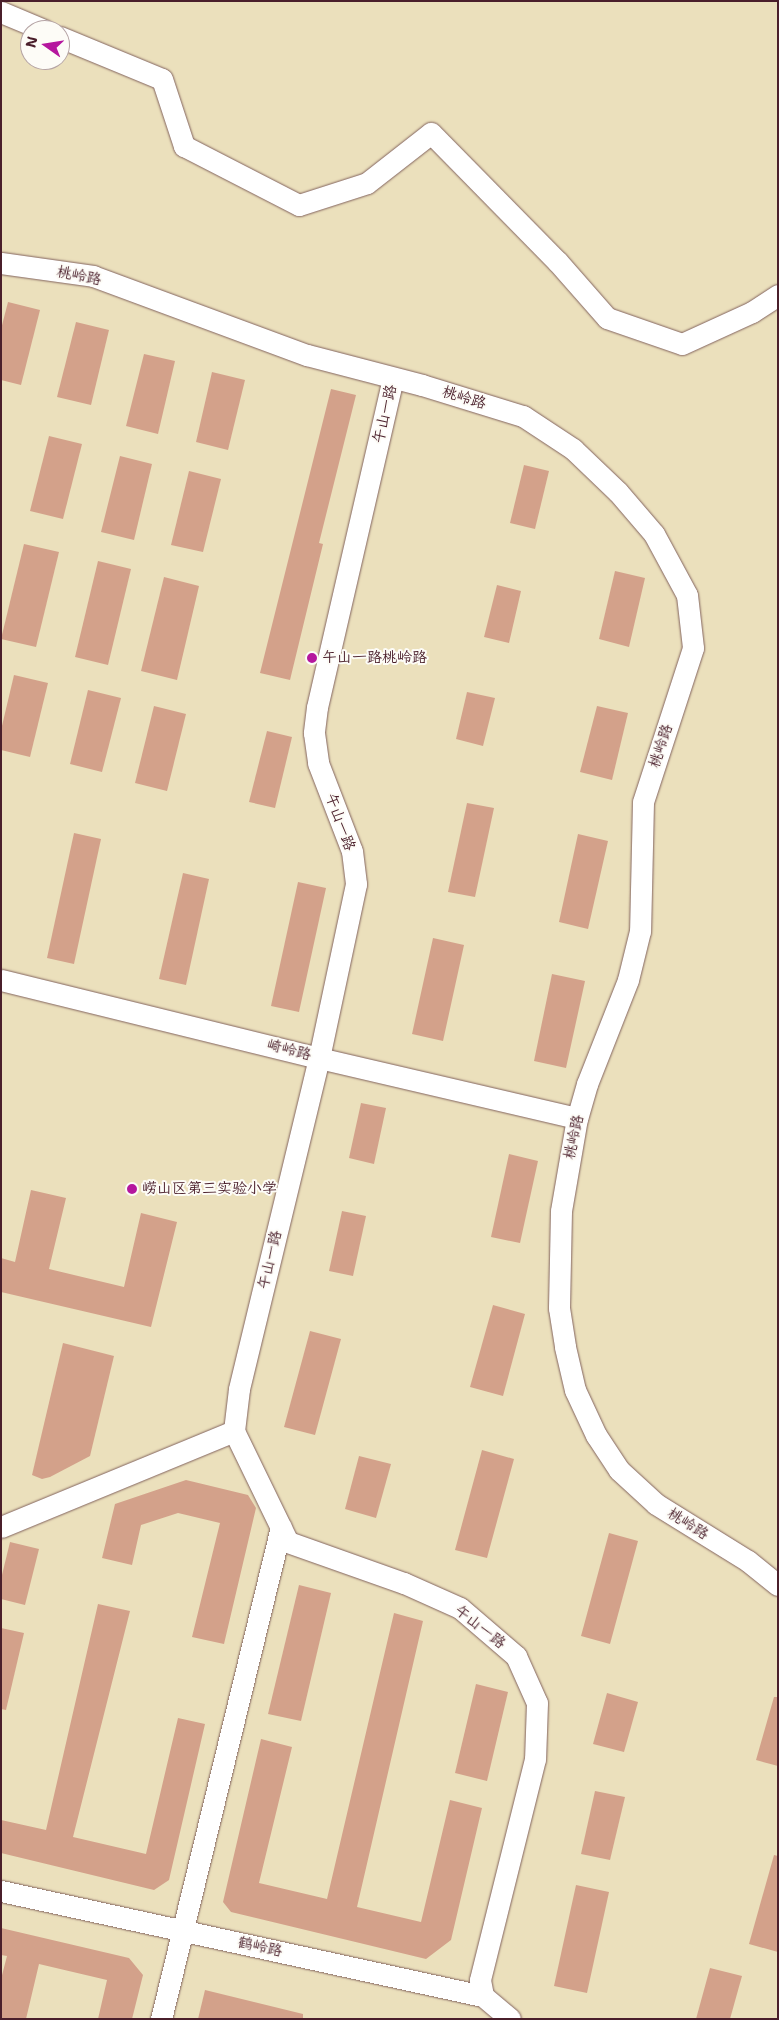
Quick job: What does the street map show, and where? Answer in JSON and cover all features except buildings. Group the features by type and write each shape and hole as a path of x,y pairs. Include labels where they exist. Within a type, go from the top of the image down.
{"street":[{"path":"1,12 20,20"},
{"path":"70,41 162,79 184,146 299,205 367,184 431,133 557,261 607,318 682,344 752,312 778,294"},
{"name":"桃岭路","path":"1,263 92,276 307,355 523,416 573,449 618,492 654,534 687,595 693,648 643,802 640,931 628,980 587,1084 577,1118 561,1211 559,1308 565,1347 575,1390 596,1435 620,1470 656,1504 748,1561 778,1586"},
{"name":"午山一路","path":"393,378 317,707 314,733 318,763 352,851 356,884 318,1058 239,1389 234,1431 288,1542 404,1583 460,1608 516,1656 537,1703 535,1759 480,1980 483,1996"},
{"name":"崎岭路","path":"1,980 318,1058 577,1118"},
{"path":"1,1527 234,1431"},
{"path":"162,2019 281,1527"},
{"name":"鹤岭路","path":"1,1891 483,1996 510,2019"}],"place":[{"name":"午山一路桃岭路","path":"312,658"},
{"name":"崂山区第三实验小学","path":"132,1189"}]}
